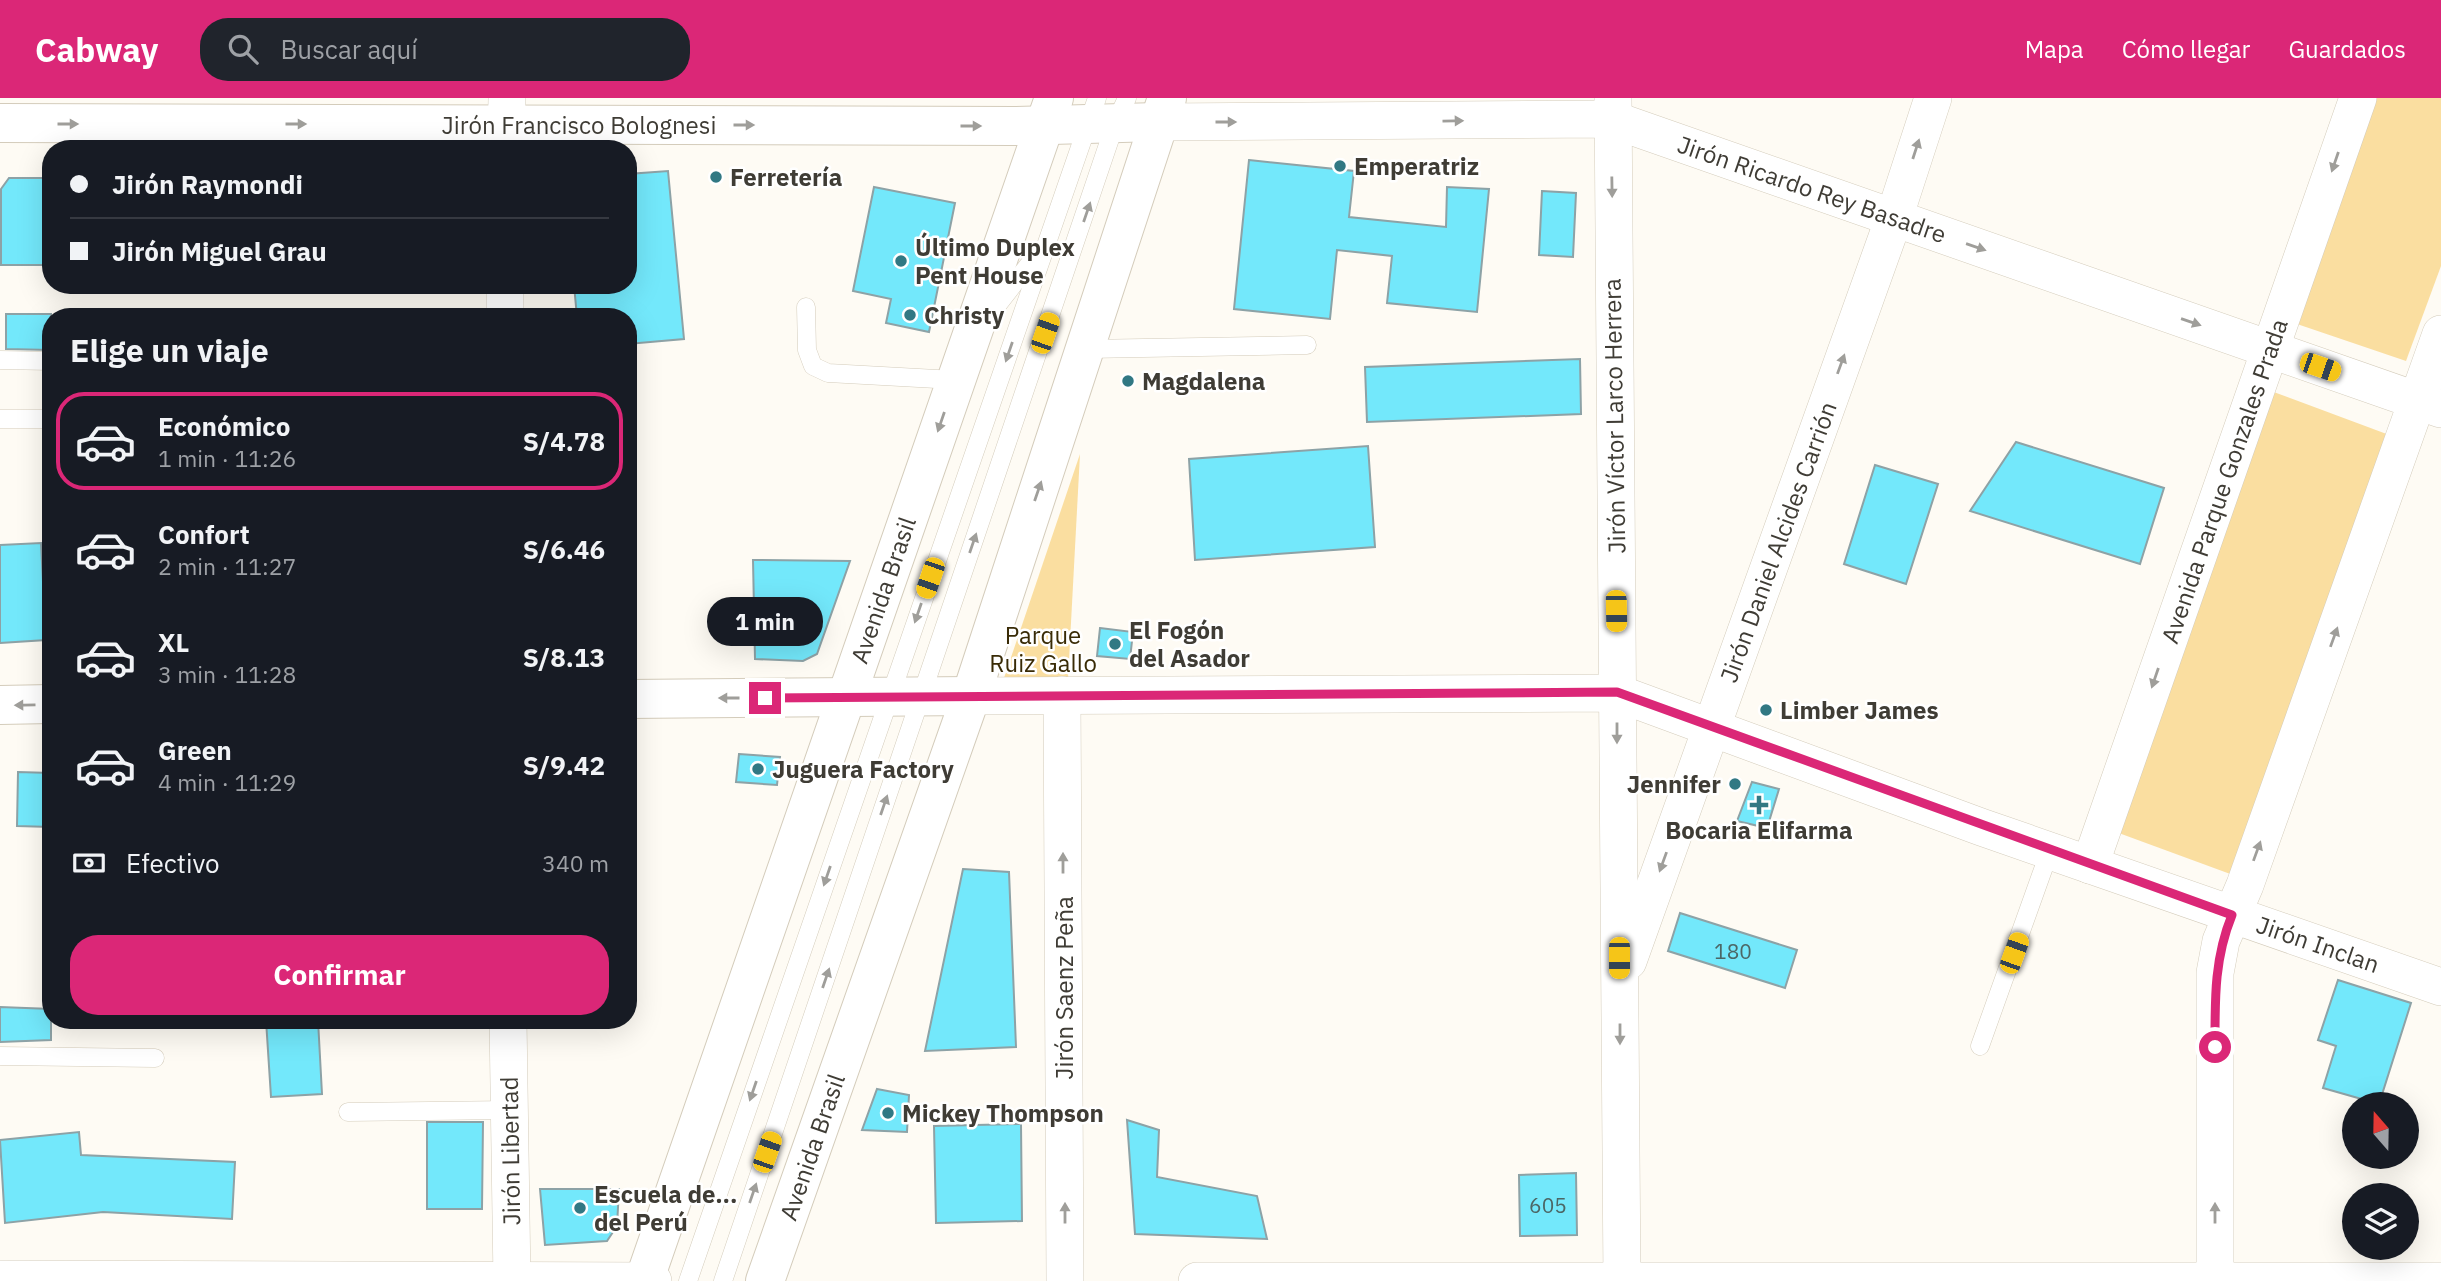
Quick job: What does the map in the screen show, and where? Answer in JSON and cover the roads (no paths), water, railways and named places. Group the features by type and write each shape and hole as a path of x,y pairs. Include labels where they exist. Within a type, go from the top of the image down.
{"main road":[{"name":"Jirón Francisco Bolognesi","path":"0,124 506,124 1162,110"},
{"name":"Avenida Brasil","path":"765,1281 971,696 1162,110"},
{"name":"Avenida Brasil","path":"644,1281 1049,112"},
{"path":"637,699 971,696"},
{"path":"0,705 42,704"}],"street":[{"name":"Jirón Daniel Alcides Carrión","path":"1619,985 1894,218 1933,98"},
{"name":"Avenida Parque Gonzales Prada","path":"2090,865 2358,98"},
{"name":"Jirón Ricardo Rey Basadre","path":"1162,110 1612,108 1894,218 2429,405"},
{"name":"Jirón Víctor Larco Herrera","path":"1612,108 1622,1280"},
{"path":"2215,1281 2215,973 2221,941 2429,405 2441,334"},
{"name":"Jirón Inclan","path":"971,696 1617,692 2090,865 2441,987"},
{"name":"Jirón Saenz Peña","path":"1062,695 1065,1281"},
{"name":"Jirón Libertad","path":"508,1029 512,1281"},
{"path":"0,1279 653,1281"},
{"path":"1197,1281 2441,1281"}],"lane":[{"name":"Avenida Brasil","path":"723,1281 1048,240 1106,111"},
{"name":"Avenida Brasil","path":"688,1281 907,696 1106,111"},
{"path":"806,307 807,350 813,366 828,373 961,362 1048,240"},
{"path":"1086,349 1307,345"},
{"path":"0,360 42,361"},
{"path":"0,419 42,419"},
{"path":"1980,1046 2050,850"},
{"path":"0,1056 155,1058"},
{"path":"348,1112 510,1111"}],"place":[{"name":"Emperatriz","path":"1340,166"},
{"name":"Ferretería","path":"716,177"},
{"name":"Último Duplex Pent House","path":"901,261"},
{"name":"Christy","path":"910,315"},
{"name":"Magdalena","path":"1128,381"},
{"name":"El Fogón del Asador","path":"1115,644"},
{"name":"Limber James","path":"1766,710"},
{"name":"Juguera Factory","path":"758,769"},
{"name":"Jennifer","path":"1735,784"},
{"name":"Bocaria Elifarma","path":"1759,805"},
{"name":"Mickey Thompson","path":"888,1113"},
{"name":"Escuela de... del Perú","path":"580,1208"}],"park label":[{"name":"Parque Ruiz Gallo","path":"1043,649"}]}
